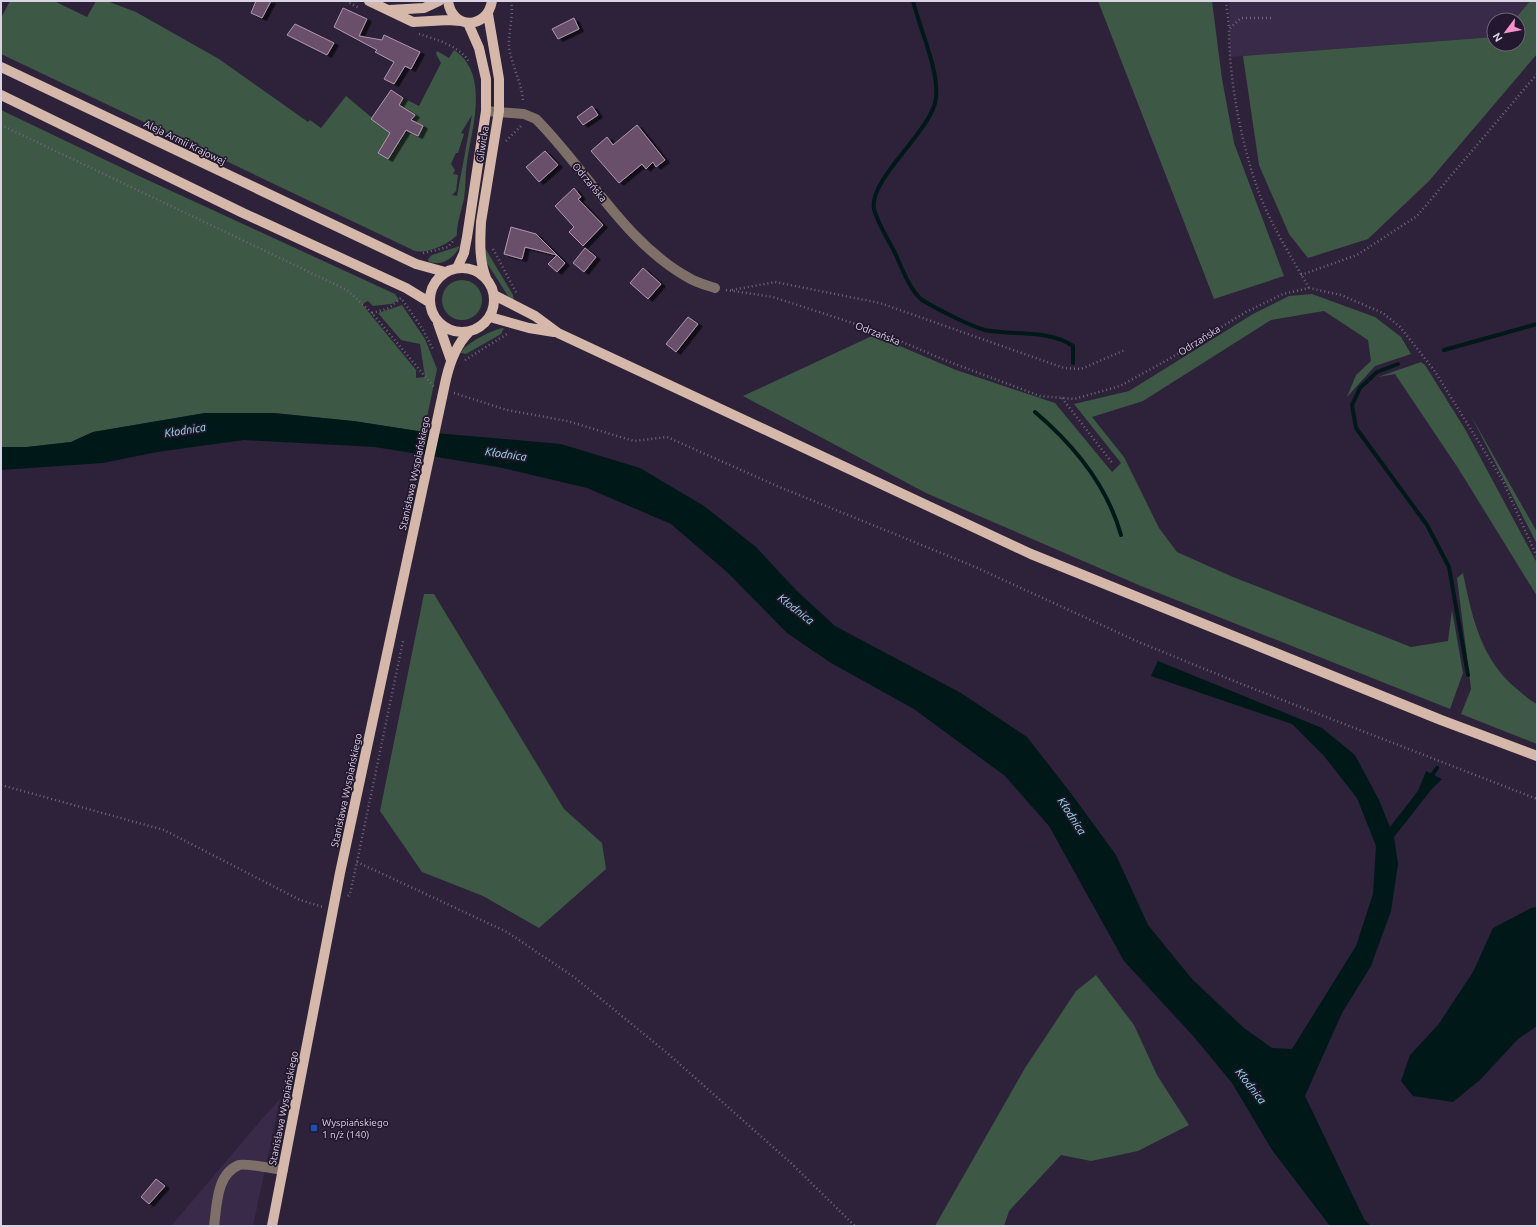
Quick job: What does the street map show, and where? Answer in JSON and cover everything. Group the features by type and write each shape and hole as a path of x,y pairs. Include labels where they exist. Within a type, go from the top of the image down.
{"main road":[{"path":"369,1 413,22 448,20 476,22 488,14 492,1"},
{"path":"389,10 424,8 439,1"},
{"name":"Gliwicka","path":"448,1 451,12 465,22 479,48 486,79 486,111 467,237 464,253 457,268"},
{"name":"Gliwicka","path":"486,278 482,269 480,240 500,112 499,79 488,14"},
{"name":"Aleja Armii Krajowej","path":"1,67 416,264 445,272"},
{"path":"1,96 243,213 348,260 406,288 429,302"},
{"path":"438,323 454,332 469,332 484,325 494,308 494,295 486,278 468,268 457,268 445,272 433,285 429,302 451,360"},
{"path":"494,295 535,316 558,333 1031,554 1440,720 1537,756"},
{"path":"490,317 529,328 558,333"},
{"name":"Stanisława Wyspiańskiego","path":"272,1226 333,910 446,379 451,360 469,332"}],"street":[{"name":"Odrzańska","path":"486,111 524,114 536,119 639,240 672,268 691,279 715,288"},
{"path":"214,1226 221,1182 230,1171 240,1165 283,1170"}],"path":[{"path":"346,1 365,11"},
{"path":"511,1 508,31 510,50 523,94 523,103"},
{"path":"1226,1 1229,29 1229,48 1240,127 1258,191 1280,238 1309,288 1341,295 1383,313 1400,327 1434,370 1503,481 1537,557"},
{"path":"1229,29 1240,18 1271,18"},
{"path":"418,34 450,46 466,56 472,67"},
{"path":"1301,275 1357,255 1417,216 1537,74"},
{"path":"1,125 347,290 372,313 431,386 438,388"},
{"path":"421,254 448,247 456,239"},
{"path":"730,290 776,282 880,303 1064,368 1081,369 1125,350"},
{"name":"Odrzańska","path":"715,288 773,297 874,330 947,361 1040,396 1074,399 1120,386 1246,312 1282,294 1309,288"},
{"path":"372,313 389,308 401,298 422,328 437,357"},
{"path":"451,392 506,410 567,421 634,441 667,437 777,486 972,566 1076,614 1244,685 1537,799"},
{"path":"1061,398 1113,464"},
{"path":"354,875 404,637"},
{"path":"1,784 164,830 300,900 333,910"},
{"path":"357,862 507,932 574,977 666,1052 791,1162 854,1226"}],"shaded area":[{"path":"1229,1 1530,1 1521,12 1486,12 1486,38 1230,57"},
{"path":"280,1099 253,1226 171,1226 261,1120"}],"green space":[{"path":"10,1 54,1 87,17 96,1 107,1 136,12 219,59 308,122 310,120 321,128 346,96 383,127 403,98 419,106 441,63 436,54 437,51 449,58 454,50 465,60 472,73 476,102 475,118 466,167 464,199 458,222 457,235 449,242 438,248 420,252 415,251 1,54 1,18","holes":["472,115 457,196 452,195 456,191 458,175 453,174 455,170 451,164 456,153 458,153 464,134 461,133"]},
{"path":"1098,1 1212,1 1222,79 1234,143 1284,276 1214,299"},
{"path":"1530,1 1537,1 1537,54 1429,181 1368,239 1308,258 1289,234 1259,165 1243,56 1486,38 1486,52 1526,52 1526,12 1521,12"},
{"path":"1,110 139,176 395,294 399,300 391,304 373,306 368,301 362,304 416,370 416,378 425,377 420,344 401,340 378,313 402,305 425,339 437,369 424,432 359,422 276,413 205,413 93,432 71,442 27,447 1,447"},
{"path":"460,246 455,254 448,260 439,263 429,262 428,259 432,255"},
{"path":"485,248 513,295 514,301 508,296 485,260"},
{"path":"458,280 466,280 473,283 479,289 482,300 479,311 473,317 466,320 458,320 451,317 445,311 442,304 442,296 445,289 451,283"},
{"path":"1312,294 1375,317 1401,337 1411,354 1375,366 1347,397 1356,375 1371,361 1368,340 1324,311 1271,320 1143,401 1092,417 1124,457 1159,528 1177,552 1233,577 1411,647 1448,641 1452,610 1463,673 1450,709 1141,586 926,493 743,396 874,335 956,370 1055,403 1112,472 1121,463 1074,404 1129,391 1253,314 1289,296"},
{"path":"504,328 501,334 466,354 461,353 463,349 480,337"},
{"path":"1421,362 1425,365 1465,429 1537,563 1537,596 1458,468 1395,374 1378,377"},
{"path":"1470,414 1537,532 1537,544"},
{"path":"1463,573 1470,606 1486,651 1505,677 1527,698 1537,704 1537,744 1461,714 1471,689 1457,578"},
{"path":"424,594 434,594 564,809 602,843 606,869 539,928 483,896 422,872 380,811"},
{"path":"1096,975 1134,1025 1157,1075 1189,1125 1138,1151 1091,1161 1061,1155 1009,1211 1004,1226 935,1226 1025,1068 1076,991"}],"water":[{"name":"Kłodnica","path":"205,413 272,413 354,421 424,432 561,444 640,468 704,506 756,547 796,590 835,626 961,693 1027,737 1070,792 1116,855 1148,925 1192,979 1244,1028 1272,1048 1292,1049 1356,946 1373,894 1376,846 1357,798 1324,756 1292,724 1151,676 1158,661 1322,728 1355,755 1379,800 1390,827 1418,791 1426,771 1442,779 1431,790 1394,837 1398,864 1391,911 1371,966 1342,1013 1305,1096 1364,1219 1371,1226 1330,1226 1272,1150 1232,1083 1194,1037 1124,961 1049,826 1005,776 914,709 831,663 787,633 728,573 671,524 587,488 498,467 375,447 244,440 157,452 103,463 1,470 1,447 27,447 71,442 93,432"},
{"path":"1537,907 1537,1026 1518,1039 1480,1080 1453,1102 1413,1096 1401,1081 1410,1055 1438,1025 1473,972 1493,928 1531,908"}],"building":[{"path":"256,1 271,1 262,18 251,13"},
{"path":"343,8 367,19 359,36 382,40 384,35 420,52 411,69 405,66 394,84 384,79 394,62 375,52 377,50 334,27"},
{"path":"574,18 579,29 558,39 552,29"},
{"path":"295,24 334,43 327,55 287,35"},
{"path":"391,90 403,98 399,105 415,115 411,120 423,126 418,136 406,130 388,159 378,153 390,133 371,119"},
{"path":"592,106 598,115 583,125 577,117"},
{"path":"637,125 665,160 656,167 653,162 646,169 642,164 619,183 591,151 607,137 613,145"},
{"path":"545,151 558,165 539,182 526,167"},
{"path":"574,188 581,197 578,199 603,225 583,246 569,232 574,227 555,206"},
{"path":"511,227 536,234 557,255 525,247 522,259 504,254"},
{"path":"585,248 596,257 584,272 573,263"},
{"path":"557,255 565,263 557,272 548,264"},
{"path":"643,268 661,284 648,299 630,283"},
{"path":"688,317 698,324 676,352 666,344"},
{"path":"156,1179 165,1186 149,1204 141,1197"}],"waterway":[{"path":"913,1 932,62 935,75 936,98 932,111 924,125 890,169 881,184 875,197 874,209 878,220 910,285 922,300 962,321 985,330 1042,335 1063,341 1073,346 1073,363"},
{"path":"1444,350 1537,324"},
{"path":"1398,364 1377,372 1360,388 1352,405 1356,428 1427,525 1449,567 1468,675"},
{"path":"1035,412 1063,438 1087,467 1107,499 1121,535"},
{"path":"1430,778 1437,768"}],"place":[{"name":"Wyspiańskiego 1 n/ż (140)","path":"314,1128"}]}
